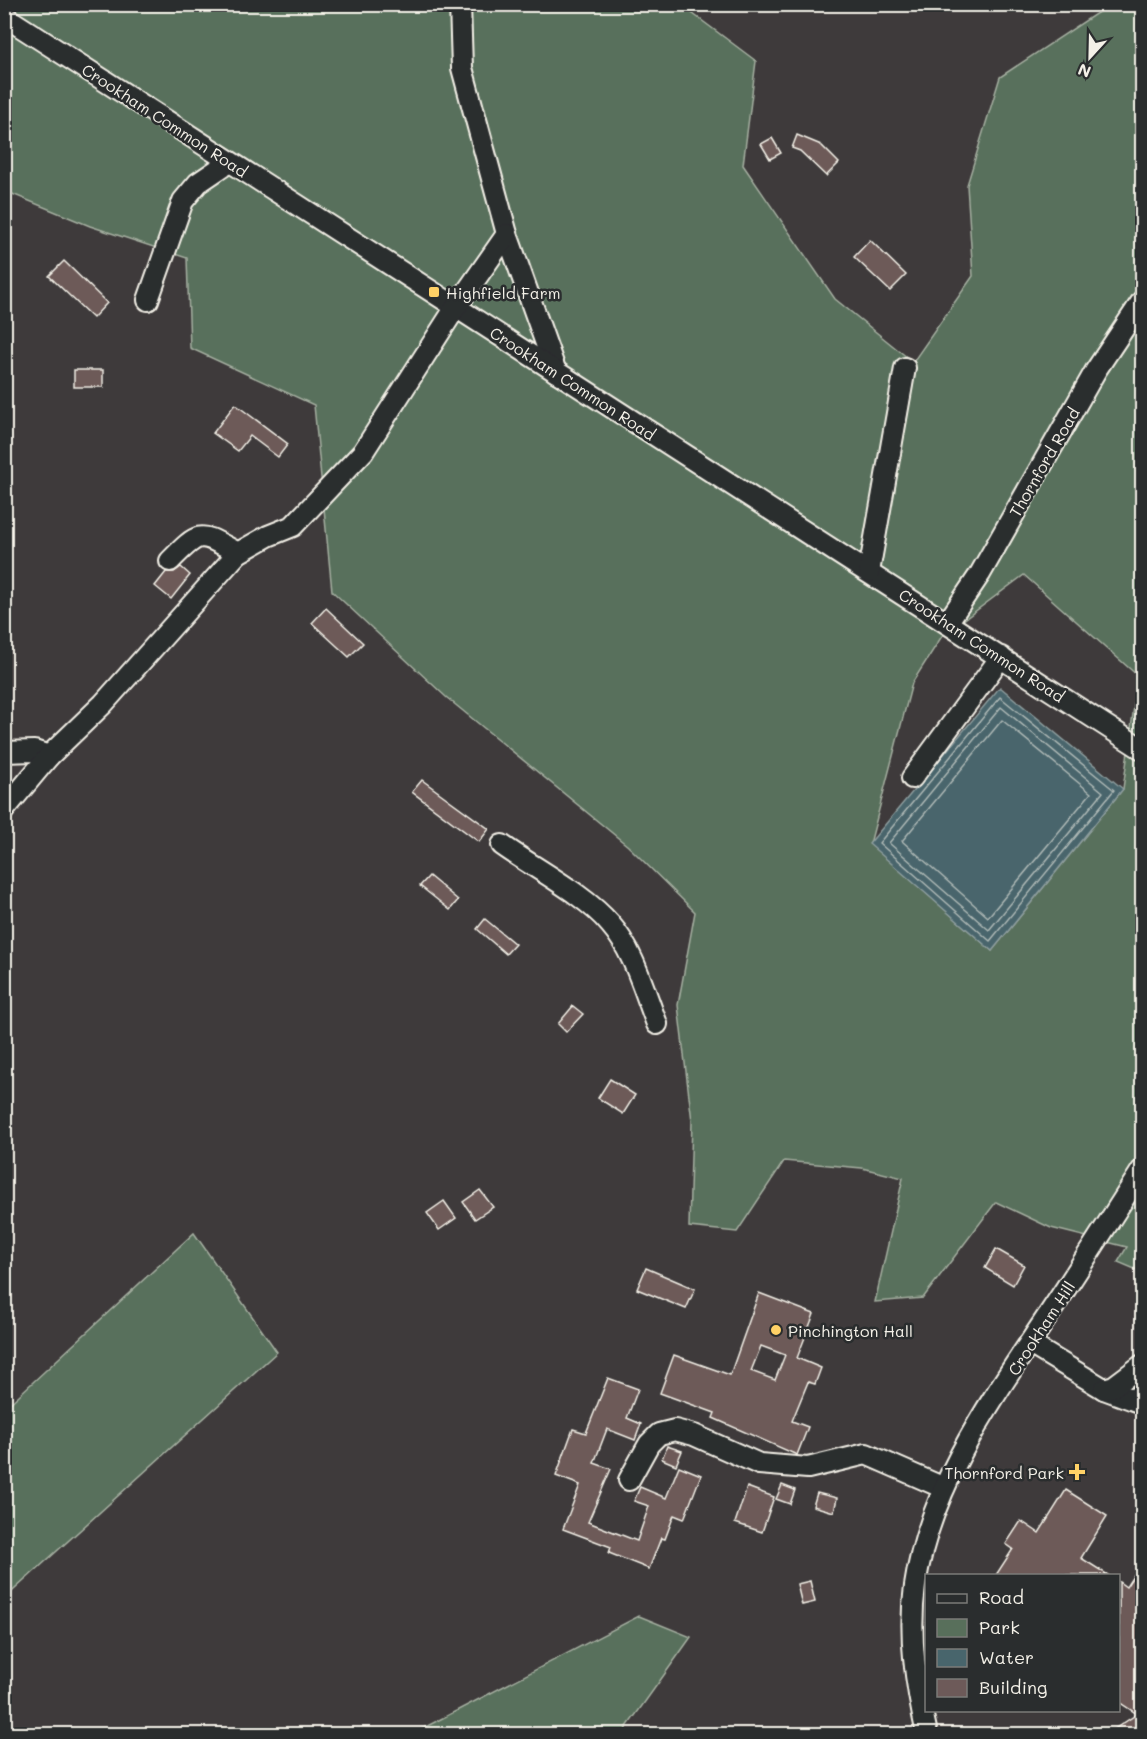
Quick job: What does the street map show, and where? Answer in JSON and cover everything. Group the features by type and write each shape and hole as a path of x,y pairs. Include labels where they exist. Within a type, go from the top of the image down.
{"street":[{"path":"459,4 462,68 507,234 556,372"},
{"name":"Crookham Common Road","path":"4,16 1143,749"},
{"path":"148,300 183,201 198,183 229,162"},
{"path":"4,810 49,756 103,704 238,553 268,536 293,526 363,452 456,307 507,234"},
{"name":"Thornford Road","path":"947,623 980,574 1096,370 1143,301"},
{"path":"869,572 905,368"},
{"path":"170,561 192,538 204,536 238,553"},
{"path":"912,778 1000,657"},
{"path":"4,753 34,751 49,756"},
{"path":"502,845 589,904 610,923 624,944 657,1024"},
{"name":"Crookham Hill","path":"927,1734 915,1669 914,1606 920,1560 944,1488 984,1416 1143,1170"},
{"path":"1032,1341 1109,1387 1143,1403"},
{"path":"1109,1387 1143,1365"},
{"path":"1109,1387 1143,1394"},
{"path":"629,1480 650,1444 667,1430 694,1435 759,1464 791,1468 819,1466 866,1454 944,1488"}],"green space":[{"path":"4,5 681,5 756,61 743,165 835,299 913,362 973,276 967,185 1000,77 1109,5 1142,5 1142,1272 1118,1262 1127,1247 1051,1228 996,1202 923,1298 875,1302 903,1178 862,1168 784,1161 737,1232 689,1227 692,1121 678,1005 695,912 628,846 446,697 332,591 314,405 190,348 187,258 90,226 5,191","holes":["1024,575 1138,676 1123,789 992,951 870,844 912,683 942,636"]},
{"path":"194,1233 277,1352 5,1598 5,1408"},
{"path":"639,1616 691,1637 622,1734 412,1734"}],"water":[{"path":"1000,687 1123,789 992,951 869,844"}],"building":[{"path":"797,135 821,145 839,163 826,176 800,151 792,148"},
{"path":"772,138 781,153 770,159 761,144"},
{"path":"870,240 906,275 890,291 854,257"},
{"path":"64,261 107,303 93,318 49,276"},
{"path":"74,370 103,370 103,387 74,387"},
{"path":"235,404 288,444 278,457 250,436 238,451 213,433"},
{"path":"181,567 190,575 171,599 155,586 166,572 174,572"},
{"path":"326,608 363,643 349,657 312,623"},
{"path":"422,780 489,829 479,842 412,792"},
{"path":"429,876 458,900 450,910 420,886"},
{"path":"485,919 515,944 506,954 477,929"},
{"path":"573,1006 583,1014 566,1032 558,1024"},
{"path":"610,1079 635,1095 623,1114 598,1098"},
{"path":"480,1190 493,1207 475,1219 463,1202"},
{"path":"444,1201 456,1218 439,1230 427,1213"},
{"path":"996,1249 1024,1265 1013,1285 985,1268"},
{"path":"646,1268 695,1289 686,1309 637,1289"},
{"path":"759,1293 814,1314 797,1358 821,1368 815,1384 808,1382 792,1421 808,1427 797,1455 713,1418 715,1413 660,1393 674,1355 730,1375","holes":["761,1346 785,1355 775,1380 751,1371"]},
{"path":"608,1378 638,1389 627,1418 641,1424 635,1440 607,1429 594,1463 611,1469 588,1522 637,1541 649,1506 634,1501 640,1487 666,1498 679,1466 701,1475 684,1519 674,1515 665,1539 661,1538 649,1569 609,1553 611,1547 563,1529 580,1485 556,1476 573,1429 586,1433"},
{"path":"667,1446 682,1451 676,1465 662,1459"},
{"path":"782,1485 795,1490 790,1504 776,1499"},
{"path":"747,1487 774,1497 762,1532 735,1523"},
{"path":"1066,1490 1107,1516 1081,1558 1106,1574 997,1574 1013,1549 1006,1544 1021,1521 1039,1533"},
{"path":"817,1493 837,1498 834,1512 813,1506"},
{"path":"1143,1561 1143,1734 1107,1734 1137,1714 1120,1703 1120,1583 1126,1587"},
{"path":"810,1581 815,1602 802,1605 797,1584"}],"place":[{"name":"Highfield Farm","path":"434,292"},
{"name":"Pinchington Hall","path":"776,1330"},
{"name":"Thornford Park","path":"1077,1472"}]}
